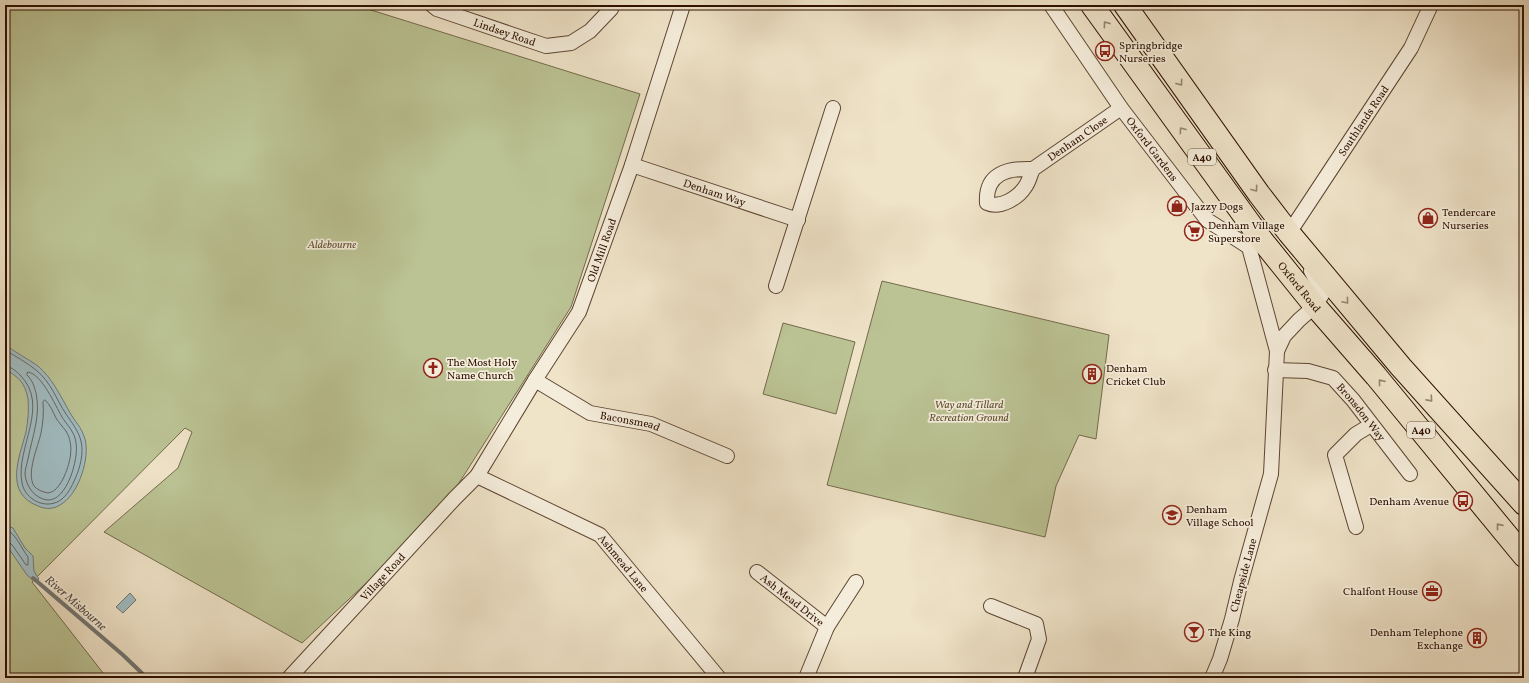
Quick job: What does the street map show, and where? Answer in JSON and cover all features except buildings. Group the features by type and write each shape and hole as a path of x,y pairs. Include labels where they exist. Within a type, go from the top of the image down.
{"highway":[{"name":"Oxford Road","path":"1092,5 1262,239 1315,306 1376,376 1524,556"},
{"name":"A40","path":"1125,5 1255,188 1290,233 1401,367 1524,504"}],"street":[{"name":"Lindsey Road","path":"432,5 437,9 546,46 571,43 590,31 612,9 612,5"},
{"name":"Old Mill Road","path":"477,476 535,380 579,312 632,165 683,5"},
{"name":"Oxford Gardens","path":"1051,5 1121,108 1207,220 1249,247 1276,352"},
{"name":"Southlands Road","path":"1290,233 1411,48 1431,5"},
{"path":"776,286 833,108"},
{"name":"Denham Close","path":"1032,169 1121,108"},
{"name":"Denham Way","path":"632,165 798,220"},
{"path":"1276,352 1284,336 1315,306 1323,293 1290,233"},
{"name":"Cheapside Lane","path":"1212,678 1220,659 1232,619 1240,581 1271,474 1276,352"},
{"name":"Bronsdon Way","path":"1275,370 1308,370 1333,378 1353,400 1410,474"},
{"name":"Baconsmead","path":"535,380 590,413 651,424 727,456"},
{"path":"1356,527 1335,455 1356,434 1371,425"},
{"name":"Village Road","path":"290,678 477,476"},
{"name":"Ashmead Lane","path":"477,476 600,534 719,678"},
{"name":"Ash Mead Drive","path":"758,572 827,627"},
{"name":"Ash Mead Drive","path":"806,678 827,627 856,582"},
{"path":"991,606 1036,624 1039,639 1025,678"}],"green space":[{"name":"Aldebourne","path":"5,5 355,5 640,94 571,307 438,516 302,643 104,532 178,468 192,432 185,428 32,582 107,678 5,678"},
{"name":"Way and Tillard Recreation Ground","path":"882,281 1109,335 1096,439 1079,435 1056,486 1045,537 827,485"},
{"path":"783,323 855,342 836,414 763,394"}],"water":[{"path":"5,344 43,371 80,427 85,439 86,455 82,474 78,483 69,498 54,508 41,507 27,500 21,493 17,484 18,463 26,432 28,399 23,384 5,369"},
{"path":"5,525 13,528 25,548 33,556 34,571 39,579 35,582 27,575 5,543"},
{"path":"130,593 136,600 123,613 116,607"}],"waterway":[{"name":"River Misbourne","path":"33,578 123,655 147,678"}],"place":[{"name":"Springbridge Nurseries","path":"1105,51"},
{"name":"Jazzy Dogs","path":"1177,206"},
{"name":"Tendercare Nurseries","path":"1428,218"},
{"name":"Denham Village Superstore","path":"1194,231"},
{"name":"The Most Holy Name Church","path":"433,368"},
{"name":"Denham Cricket Club","path":"1092,374"},
{"name":"Denham Avenue","path":"1463,501"},
{"name":"Denham Village School","path":"1172,515"},
{"name":"Chalfont House","path":"1432,591"},
{"name":"The King","path":"1194,632"},
{"name":"Denham Telephone Exchange","path":"1477,638"}]}
